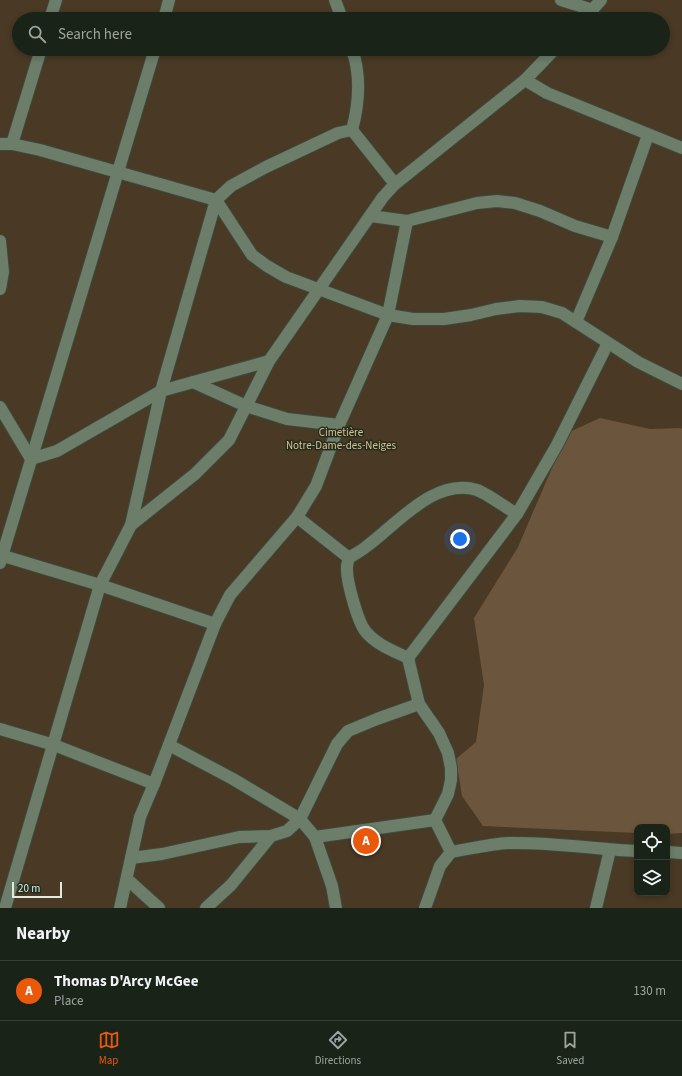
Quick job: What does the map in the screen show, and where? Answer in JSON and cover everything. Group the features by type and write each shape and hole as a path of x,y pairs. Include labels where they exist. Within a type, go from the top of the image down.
{"lane":[{"path":"52,12 56,0"},
{"path":"166,12 169,0"},
{"path":"335,0 339,12"},
{"path":"561,0 593,10 601,0"},
{"path":"12,144 39,56"},
{"path":"153,56 1,558 100,585 215,624"},
{"path":"352,130 356,113 358,81 355,56"},
{"path":"131,525 195,474 228,440 269,362 383,197 395,184 525,80 548,56"},
{"path":"525,80 547,93 682,148"},
{"path":"352,130 395,184"},
{"path":"7,906 100,585 131,525 161,391 216,200 231,186 266,167 338,133 352,130"},
{"path":"576,322 612,237 648,135"},
{"path":"0,144 12,144 40,150 216,200 252,255 267,266 286,277 388,315 413,319 444,318 471,315 496,309 520,306 542,307 562,313 638,362 682,384"},
{"path":"371,216 407,221 477,204 498,201 516,203 540,211 574,226 612,237"},
{"path":"120,908 140,817 215,624 230,595 297,517 316,486 339,425 388,315 407,221"},
{"path":"0,241 3,272 0,289"},
{"path":"408,658 517,514 557,445 608,343"},
{"path":"31,460 57,451 161,391 269,362"},
{"path":"193,382 246,406 287,419 339,425"},
{"path":"0,407 31,460"},
{"path":"435,820 448,794 451,780 451,768 448,753 439,733 419,704 408,658 380,644 365,631 357,614 350,585 347,568 349,558 366,547 426,499 444,491 465,487 479,490 517,514"},
{"path":"297,517 349,558"},
{"path":"131,858 162,854 239,837 271,836 287,831 300,819 336,744 348,731 419,704"},
{"path":"0,729 54,745 154,784"},
{"path":"168,745 233,779 300,819 315,837 332,886 336,908"},
{"path":"315,837 435,820"},
{"path":"435,820 451,852"},
{"path":"206,908 230,885 271,836"},
{"path":"425,908 440,866 451,852 508,843 582,846 610,850 634,851"},
{"path":"596,908 610,850"},
{"path":"670,852 682,853"},
{"path":"127,879 158,908"}],"green space":[{"name":"Cimetière Notre-Dame-des-Neiges","path":"0,0 682,0 682,908 0,908"}],"shaded area":[{"path":"600,418 650,429 682,429 682,833 670,834 670,824 634,824 634,833 483,826 462,796 456,759 476,742 484,685 474,618 518,547 567,433"}],"place":[{"name":"Thomas D'Arcy McGee","path":"366,841"}]}
